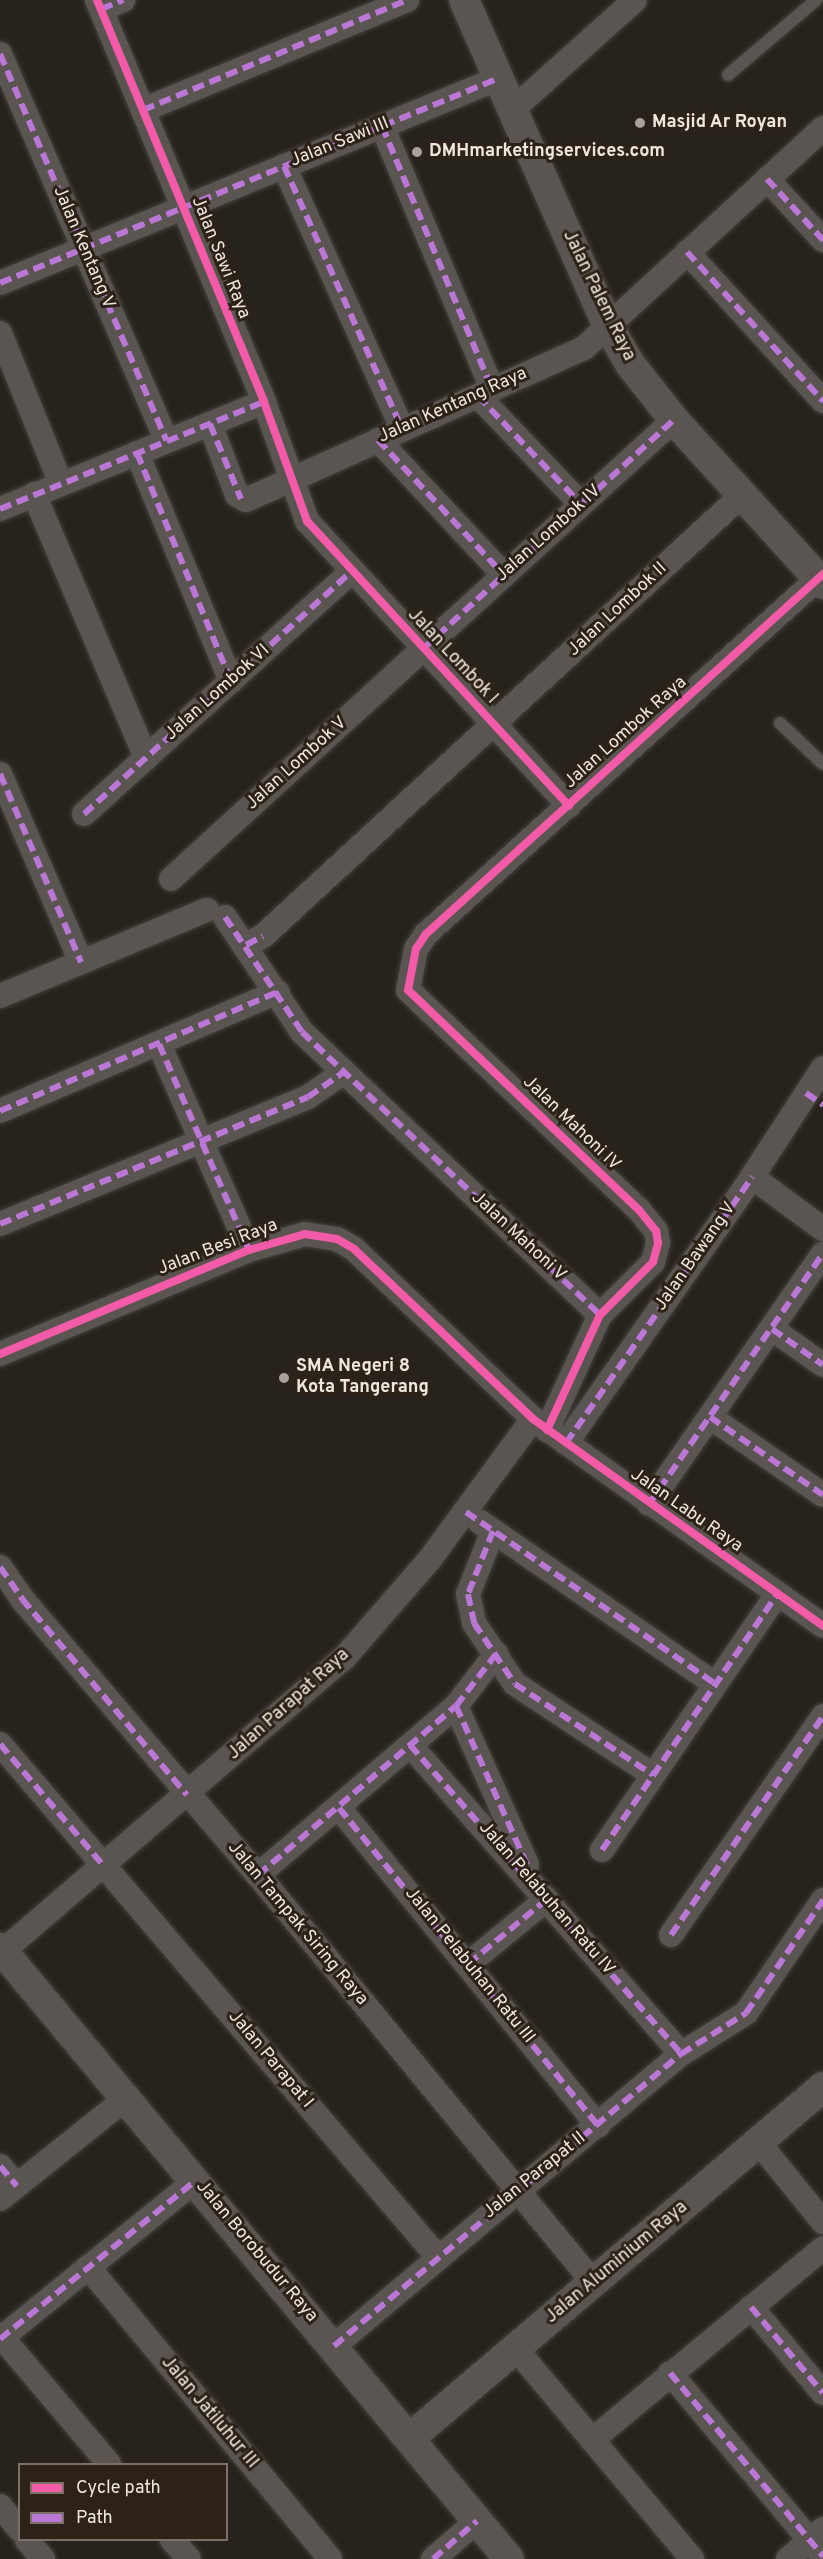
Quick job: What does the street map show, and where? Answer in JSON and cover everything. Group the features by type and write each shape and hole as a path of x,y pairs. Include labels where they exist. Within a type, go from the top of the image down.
{"street":[{"path":"99,4 123,0"},
{"path":"143,110 407,0"},
{"name":"Jalan Palem Raya","path":"464,0 511,111 609,328 630,364 674,420 822,578"},
{"path":"511,111 635,0"},
{"name":"Jalan Sawi Raya","path":"99,4 264,402 312,528"},
{"name":"Jalan Kentang V","path":"0,54 167,441"},
{"name":"Jalan Sawi III","path":"0,283 497,79"},
{"path":"382,126 485,392 581,504"},
{"name":"Jalan Kentang Raya","path":"210,424 241,499 584,348 609,328 687,252 823,128"},
{"path":"284,166 402,429"},
{"path":"767,179 823,240"},
{"path":"687,252 823,401"},
{"path":"0,333 61,484"},
{"path":"0,509 264,402"},
{"name":"Jalan Lombok IV","path":"424,648 674,420"},
{"path":"378,440 504,575"},
{"path":"137,453 231,681"},
{"path":"34,494 146,758"},
{"name":"Jalan Lombok II","path":"254,941 742,495"},
{"name":"Jalan Lombok I","path":"312,528 569,806"},
{"name":"Jalan Lombok VI","path":"84,814 352,571"},
{"name":"Jalan Lombok Raya","path":"413,958 426,934 822,578"},
{"name":"Jalan Lombok V","path":"171,879 424,648"},
{"path":"0,774 81,962 0,996"},
{"name":"Jalan Mahoni V","path":"81,962 216,913 254,941 278,992 302,1032 600,1316"},
{"name":"Jalan Mahoni IV","path":"413,958 408,990 654,1227 658,1243 650,1267 600,1316"},
{"path":"0,1111 278,992"},
{"path":"159,1044 199,1142 249,1250"},
{"name":"Jalan Bawang V","path":"549,1431 815,1099 823,1068"},
{"path":"0,1224 308,1097 344,1071"},
{"path":"752,1177 823,1229"},
{"name":"Jalan Besi Raya","path":"0,1354 249,1250 305,1234 337,1239 354,1249 549,1431"},
{"path":"649,1504 823,1254"},
{"path":"549,1431 600,1316"},
{"path":"771,1329 823,1365"},
{"path":"710,1417 823,1495"},
{"name":"Jalan Labu Raya","path":"549,1431 823,1626"},
{"name":"Jalan Parapat Raya","path":"1,1949 187,1795 344,1658 377,1624 466,1512 549,1431"},
{"path":"466,1512 716,1684"},
{"path":"493,1531 471,1580 468,1605 474,1623 515,1684 653,1775"},
{"name":"Jalan Tampak Siring Raya","path":"0,1567 22,1599 187,1795 258,1875 593,2282"},
{"path":"602,1850 777,1594"},
{"path":"258,1875 456,1706 496,1654"},
{"path":"456,1706 542,1892 468,1964"},
{"path":"671,1935 823,1716"},
{"name":"Jalan Parapat I","path":"0,1744 436,2256"},
{"name":"Jalan Pelabuhan Ratu IV","path":"410,1745 542,1892 681,2054"},
{"name":"Jalan Pelabuhan Ratu III","path":"339,1808 598,2126"},
{"name":"Jalan Parapat II","path":"334,2346 436,2256 598,2126 681,2054 741,2014 746,2013 823,1900"},
{"name":"Jalan Borobudur Raya","path":"1,1949 128,2097 509,2559"},
{"name":"Jalan Aluminium Raya","path":"410,2438 823,2087"},
{"path":"0,2166 8,2192 128,2097"},
{"path":"759,2143 823,2222"},
{"path":"108,2463 1,2337 195,2180"},
{"path":"592,2440 823,2248"},
{"name":"Jalan Jatiluhur III","path":"88,2267 330,2559"},
{"path":"751,2307 823,2393"},
{"path":"516,2349 692,2559"},
{"path":"670,2373 818,2542 788,2559"},
{"path":"0,2506 18,2528"},
{"path":"433,2559 477,2521"},
{"path":"28,2541 44,2559"},
{"path":"173,2541 189,2559"}],"lane":[{"path":"728,75 816,0"},
{"path":"780,723 823,764"}],"marked path":[{"path":"101,9 123,0"},
{"path":"143,110 407,0"},
{"path":"0,54 167,441"},
{"path":"0,283 497,79"},
{"path":"382,126 492,389"},
{"path":"284,166 402,429"},
{"path":"767,179 823,240"},
{"path":"687,252 823,401"},
{"path":"478,396 581,504"},
{"path":"0,509 264,402"},
{"path":"424,648 674,420"},
{"path":"210,424 241,499"},
{"path":"378,440 504,575"},
{"path":"137,453 231,681"},
{"path":"84,814 352,571"},
{"path":"0,774 81,962"},
{"path":"225,917 302,1032 600,1315"},
{"path":"246,945 263,936"},
{"path":"0,1111 278,992"},
{"path":"159,1044 249,1250"},
{"path":"0,1224 308,1097 344,1072"},
{"path":"806,1093 823,1105"},
{"path":"566,1443 752,1177"},
{"path":"649,1504 823,1254"},
{"path":"772,1329 823,1365"},
{"path":"710,1417 823,1495"},
{"path":"466,1512 715,1684"},
{"path":"493,1531 468,1594 474,1623 515,1684 653,1775"},
{"path":"0,1567 22,1599 187,1795"},
{"path":"602,1850 777,1594"},
{"path":"258,1875 456,1706 496,1654"},
{"path":"456,1706 532,1876"},
{"path":"671,1935 823,1716"},
{"path":"0,1744 103,1865"},
{"path":"410,1745 681,2054"},
{"path":"339,1808 598,2126"},
{"path":"468,1964 547,1899"},
{"path":"334,2346 681,2054 746,2013 823,1900"},
{"path":"0,2166 17,2186"},
{"path":"0,2339 196,2180"},
{"path":"751,2307 823,2393"},
{"path":"670,2373 823,2556"},
{"path":"433,2559 477,2521"}],"cycle path":[{"path":"97,0 264,402 307,521 569,806"},
{"path":"547,1430 600,1315 653,1262 658,1243 656,1231 639,1210 408,990 416,949 426,934 823,574"},
{"path":"0,1354 249,1250 305,1234 337,1239 354,1249 533,1419 823,1626"}],"place":[{"name":"Masjid Ar Royan","path":"640,123"},
{"name":"DMHmarketingservices.com","path":"417,152"},
{"name":"SMA Negeri 8 Kota Tangerang","path":"284,1378"}]}
